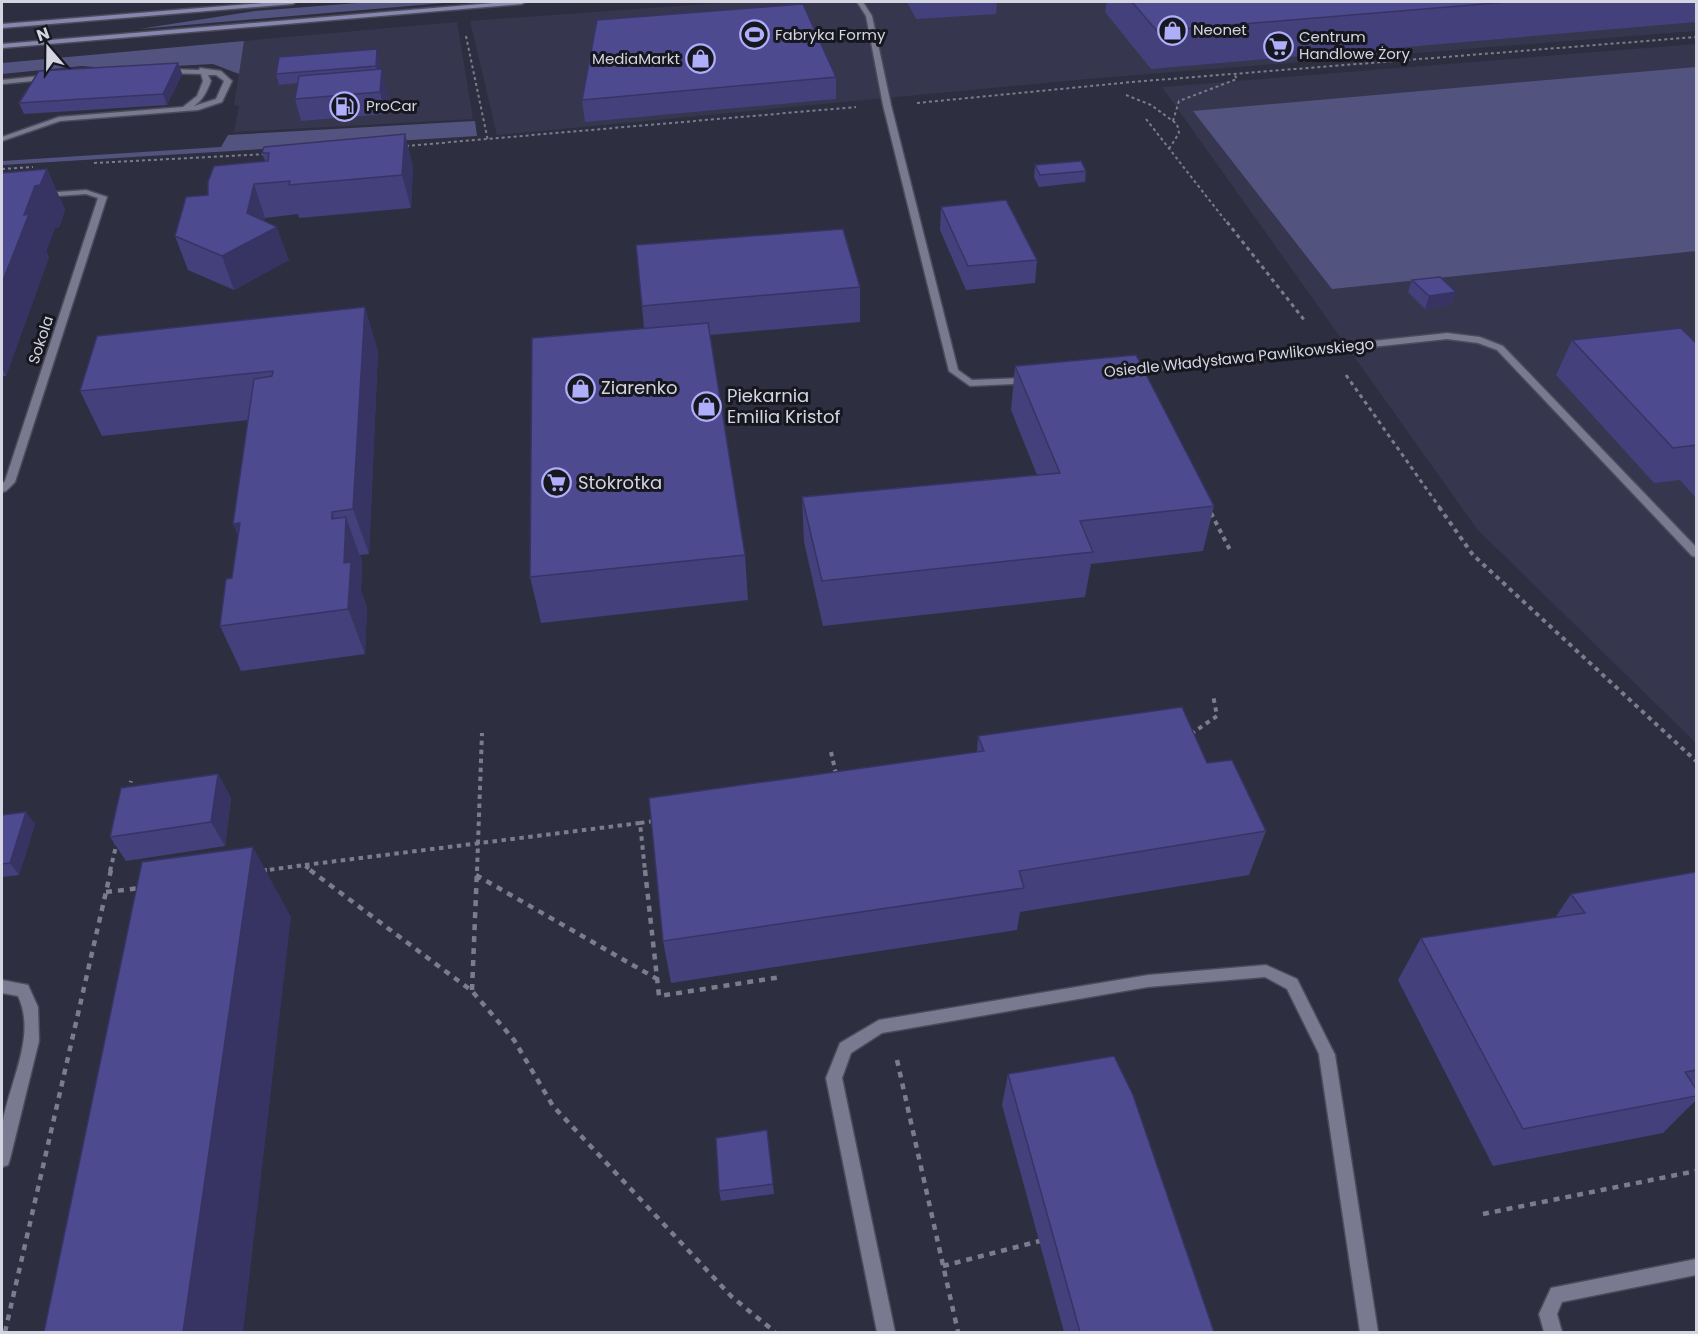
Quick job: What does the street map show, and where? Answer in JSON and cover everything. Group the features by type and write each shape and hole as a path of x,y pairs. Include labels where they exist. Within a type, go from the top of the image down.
{"main road":[{"path":"2,26 293,2"},
{"path":"2,46 522,2"}],"street":[{"path":"860,2 869,16 886,105 897,139 954,371 970,383 1035,380"},
{"path":"869,16 872,2"},
{"path":"181,111 198,102 207,81 203,70"},
{"path":"2,139 59,119 181,111 211,104 224,95 228,81 226,77 203,70 162,71"},
{"path":"2,82 58,77"},
{"name":"Sokola","path":"2,489 10,482 103,197 86,192 33,195"},
{"name":"Osiedle Władysława Pawlikowskiego","path":"1113,372 1447,336 1480,340 1500,348 1696,553"},
{"path":"886,1332 834,1078 845,1047 879,1027 1148,981 1266,971 1292,984 1327,1055 1368,1332"},
{"path":"2,987 23,990 31,1007 31,1041 2,1159"},
{"path":"1553,1332 1548,1314 1557,1294 1696,1267"}],"path":[{"path":"464,30 488,141"},
{"path":"405,146 488,141 1233,74 1696,37"},
{"path":"1173,121 1179,101 1237,79 1233,74"},
{"path":"1126,95 1151,105 1177,124 1179,133 1169,149"},
{"path":"1146,119 1327,349 1473,555 1696,761"},
{"path":"84,164 274,153"},
{"path":"2,169 37,167"},
{"path":"1210,512 1231,552"},
{"path":"1181,739 1200,729 1217,716 1213,695"},
{"path":"472,991 482,733"},
{"path":"831,752 838,783"},
{"path":"126,803 130,781"},
{"path":"257,872 664,820"},
{"path":"640,823 659,996 781,977"},
{"path":"5,1332 118,837"},
{"path":"304,865 472,991 514,1040 554,1106 732,1297 775,1332"},
{"path":"476,875 657,979"},
{"path":"106,892 152,886"},
{"path":"897,1060 958,1332"},
{"path":"1484,1214 1696,1171"},
{"path":"943,1266 1040,1241"}],"shaded area":[{"path":"370,2 444,3 139,29 255,11"},
{"path":"734,2 1696,2 1696,31 1098,78 497,135 470,21"},
{"path":"457,22 473,119 234,132 239,106 234,105 244,41"},
{"path":"244,41 239,74 213,64 118,69 82,66 2,74 2,63"},
{"path":"1696,44 1696,743 1477,529 1162,87"},
{"path":"1696,67 1696,251 1332,289 1193,111"},
{"path":"475,121 477,136 2,165 2,161 221,147 228,135"}],"building":[{"path":"1132,2 1508,2 1157,31"},
{"path":"803,4 836,77 582,100 597,20"},
{"path":"377,49 376,66 276,74 279,57"},
{"path":"178,63 163,94 19,103 39,71"},
{"path":"382,69 380,92 295,99 299,76"},
{"path":"405,134 402,175 289,185 290,181 254,184 247,213 277,227 222,256 175,236 186,197 208,195 208,182 214,166 268,161 269,153 262,153 264,147"},
{"path":"1081,161 1086,171 1040,175 1035,165"},
{"path":"47,169 40,185 35,186 24,215 29,214 2,283 2,173"},
{"path":"1006,200 1037,260 968,266 941,207"},
{"path":"843,229 860,287 642,306 636,245"},
{"path":"1440,277 1456,292 1429,296 1412,280"},
{"path":"365,307 353,509 332,512 332,519 346,517 344,563 351,562 348,609 220,626 226,579 232,578 240,523 233,524 254,379 272,376 273,371 80,391 97,336"},
{"path":"708,323 745,555 530,577 532,338"},
{"path":"1681,328 1696,343 1696,445 1673,448 1572,340"},
{"path":"1136,355 1214,506 1080,521 1093,552 822,581 802,497 1060,473 1015,366"},
{"path":"1182,707 1207,763 1232,760 1266,831 1019,871 1024,888 663,941 649,798 984,751 978,736"},
{"path":"218,774 211,822 110,837 121,788"},
{"path":"26,812 10,863 2,864 2,815"},
{"path":"253,847 183,1332 44,1332 142,862"},
{"path":"1696,872 1696,1070 1685,1072 1696,1089 1696,1096 1523,1129 1421,938 1585,913 1571,894"},
{"path":"1114,1056 1133,1095 1214,1332 1080,1332 1008,1074"},
{"path":"767,1130 773,1184 719,1191 716,1138"}],"place":[{"name":"Neonet","path":"1172,30"},
{"name":"Fabryka Formy","path":"754,35"},
{"name":"Centrum Handlowe Żory","path":"1278,46"},
{"name":"MediaMarkt","path":"701,59"},
{"name":"ProCar","path":"345,106"},
{"name":"Ziarenko","path":"580,388"},
{"name":"Piekarnia Emilia Kristof","path":"706,406"},
{"name":"Stokrotka","path":"557,483"}]}
